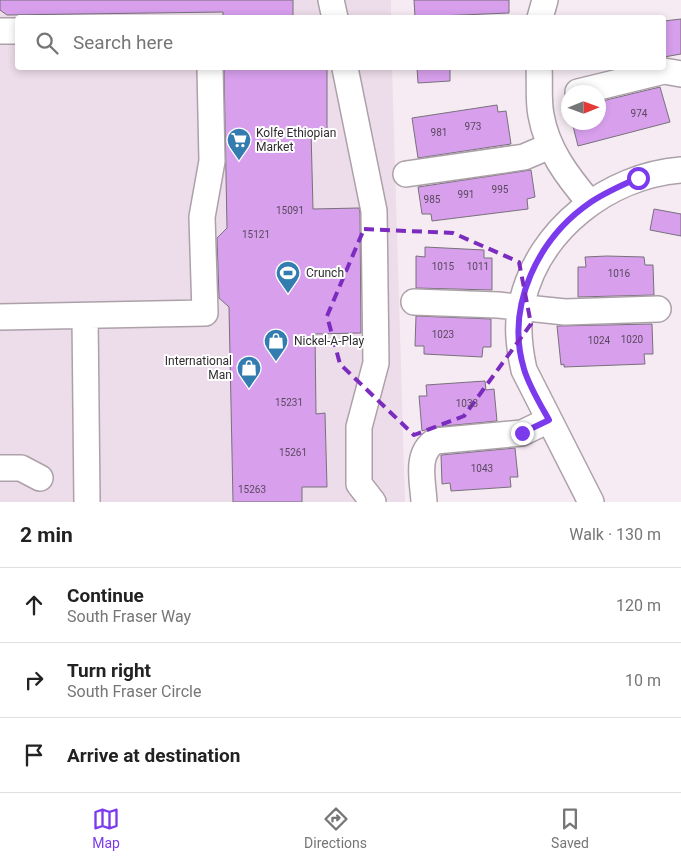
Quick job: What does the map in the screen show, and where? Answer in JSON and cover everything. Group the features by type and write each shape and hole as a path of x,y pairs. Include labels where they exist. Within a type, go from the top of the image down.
{"street":[{"path":"331,0 334,15"},
{"path":"541,15 544,0"},
{"path":"0,31 15,31"},
{"path":"0,317 205,313 202,217 212,161 210,70"},
{"path":"345,70 374,211 376,364 359,427 360,484 373,502"},
{"path":"539,70 541,114 550,146 568,178 590,203"},
{"path":"606,85 664,71 681,74"},
{"path":"540,102 561,97"},
{"path":"406,174 524,157 550,146"},
{"path":"591,502 524,370 519,341 521,307 527,283 536,262 552,239 590,203 638,178 681,170"},
{"path":"414,302 521,307 565,312 658,309"},
{"path":"84,316 87,502"},
{"path":"424,502 422,455 434,441 522,433 549,420"},
{"path":"0,468 21,468 40,478"}],"highlighted area":[{"path":"364,229 453,233 519,262 531,324 464,416 414,435 340,364 327,316"}],"shaded area":[{"path":"0,0 391,0 391,15 15,15 15,70 392,70 405,502 0,502"}],"building":[{"path":"0,0 293,0 293,15 223,15 223,12 7,15 0,10"},
{"path":"414,0 509,0 509,13 415,15"},
{"path":"681,19 681,54 666,57 666,21"},
{"path":"224,70 327,70 327,131 311,131 313,209 359,208 361,333 315,334 316,414 325,413 327,487 302,487 302,502 233,502 229,307 219,298 217,238 227,228"},
{"path":"417,70 450,70 450,81 418,83"},
{"path":"660,87 670,122 578,146 574,130 606,130 606,100"},
{"path":"497,105 498,112 506,111 511,144 418,158 412,118"},
{"path":"531,170 535,197 527,199 528,209 432,221 431,214 422,214 418,187"},
{"path":"654,209 681,214 681,236 650,230"},
{"path":"425,247 484,250 484,258 492,258 492,290 416,288 416,256 425,257"},
{"path":"585,257 644,257 645,265 653,265 654,295 578,297 578,267 586,267"},
{"path":"416,316 491,319 491,347 483,347 482,357 424,354 424,346 415,346"},
{"path":"652,324 653,354 644,354 645,364 564,367 564,364 561,365 557,326"},
{"path":"485,381 486,390 494,389 497,421 434,427 422,431 419,396 427,396 426,385"},
{"path":"515,448 518,477 510,477 511,487 451,491 450,483 442,484 441,455"}],"place":[{"name":"Kolfe Ethiopian Market","path":"239,161"},
{"name":"Crunch","path":"288,294"},
{"name":"Nickel-A-Play","path":"276,362"},
{"name":"International Man","path":"249,389"}],"route":[{"path":"522,433 549,420 524,370 518,326 521,304 536,262 552,239 590,203 638,178"}]}
